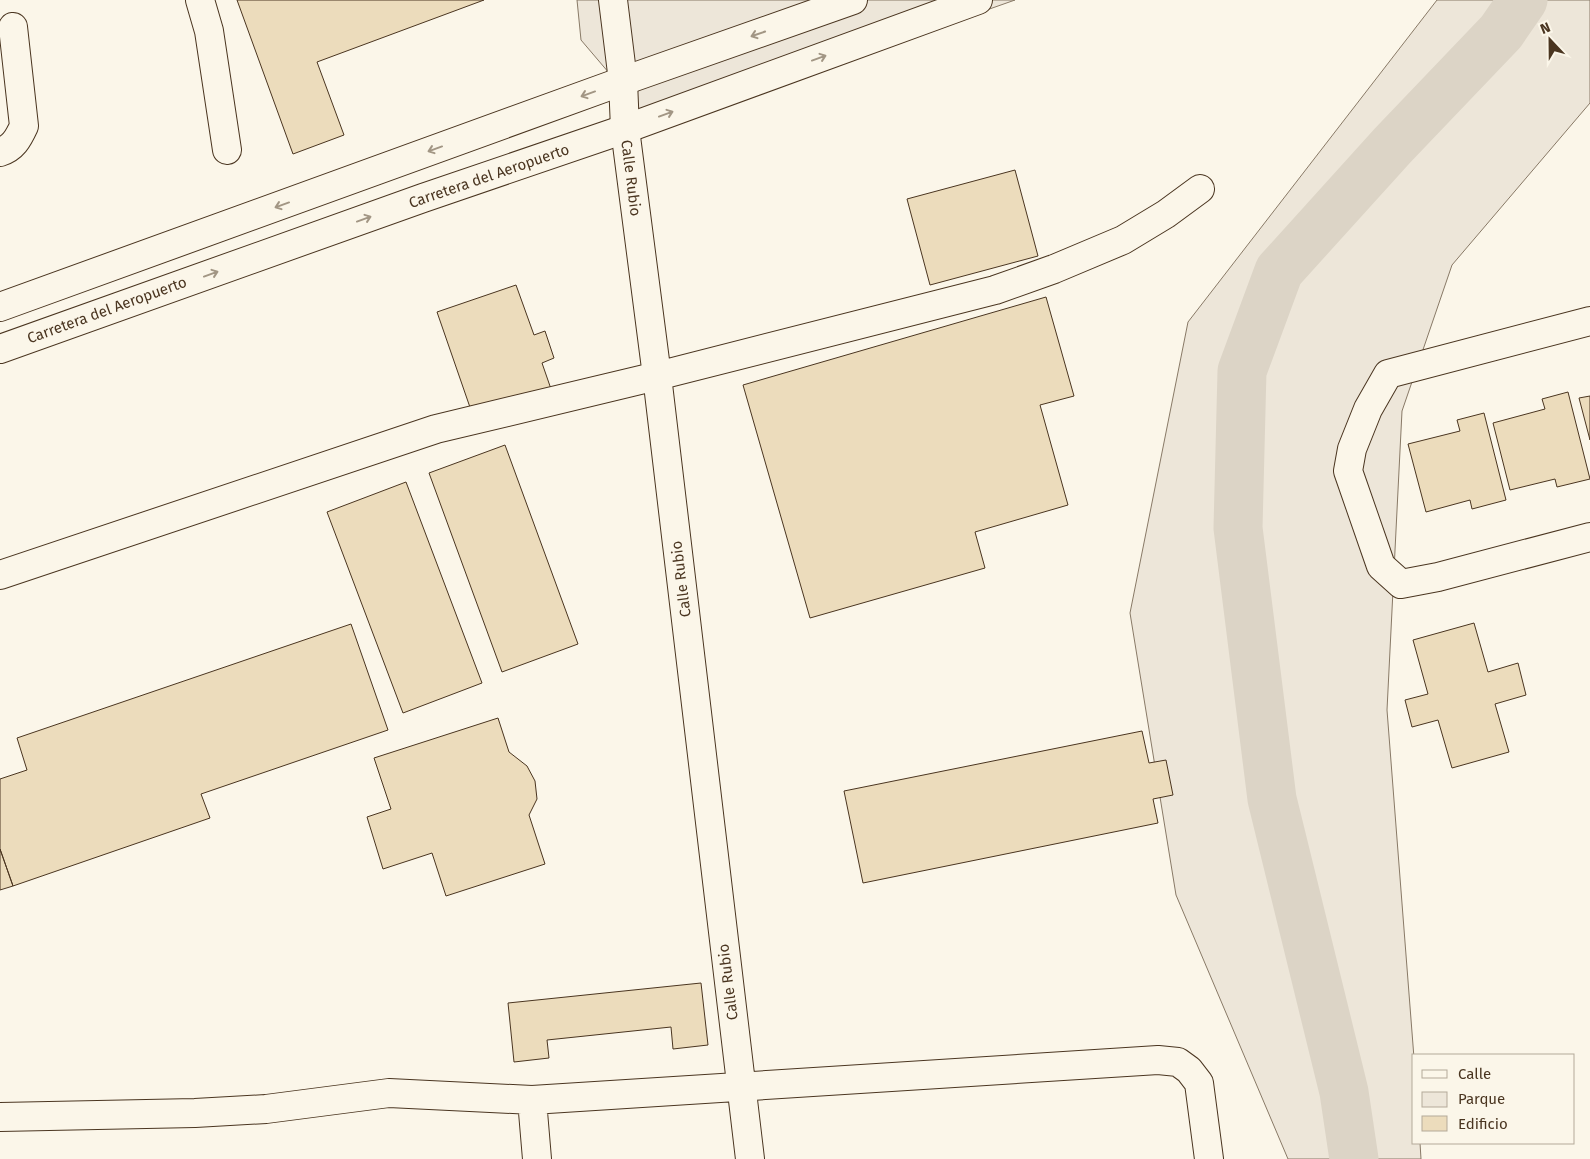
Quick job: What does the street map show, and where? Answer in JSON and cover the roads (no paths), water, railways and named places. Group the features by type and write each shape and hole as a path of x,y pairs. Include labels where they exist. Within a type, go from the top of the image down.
{"street":[{"path":"200,0 209,31 227,150"},
{"name":"Calle Rubio","path":"613,0 623,81 625,129 657,376 750,1159"},
{"path":"0,307 623,81 853,0"},
{"name":"Carretera del Aeropuerto","path":"0,349 423,198 625,129 978,0"},
{"path":"0,152 8,150 18,139 24,126 13,27"},
{"path":"0,575 436,430 996,290 1054,269 1123,240 1166,214 1200,189"},
{"path":"1590,321 1388,374 1368,409 1352,449 1348,471 1381,566 1401,584 1438,577 1590,537"},
{"path":"0,1117 195,1113 266,1109 390,1093 532,1100 1158,1060 1178,1062 1189,1070 1199,1082 1209,1159"},
{"path":"532,1100 537,1159"}],"waterway":[{"path":"1354,1159 1344,1092 1272,799 1238,528 1242,371 1279,271 1393,145 1501,32 1523,0"}]}
